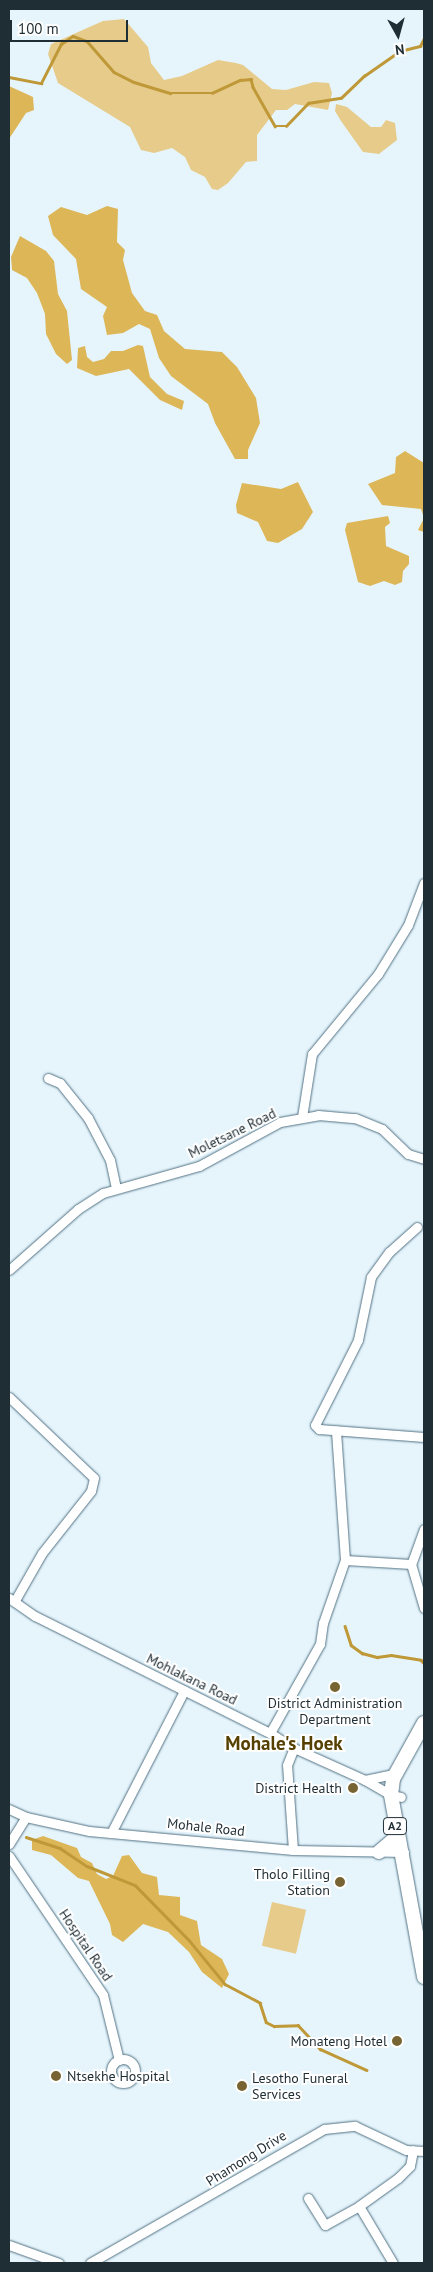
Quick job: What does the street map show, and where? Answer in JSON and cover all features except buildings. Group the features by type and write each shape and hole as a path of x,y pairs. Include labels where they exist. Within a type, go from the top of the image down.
{"main road":[{"name":"A2","path":"402,1853 397,1837 396,1796 398,1773 424,1723"},
{"name":"A2","path":"396,1796 406,1879 424,1977"},
{"path":"378,1852 397,1837"}],"street":[{"path":"302,1117 312,1054 378,974 408,925 424,883"},
{"path":"48,1078 60,1082 88,1118 110,1160 116,1188"},
{"name":"Moletsane Road","path":"9,1270 78,1209 116,1188 199,1166 235,1149 265,1129 302,1117 338,1114 355,1118 382,1129 408,1154 424,1159"},
{"path":"417,1227 389,1252 371,1277 358,1340 315,1425 319,1429 424,1437"},
{"path":"9,1397 94,1478 91,1491 42,1554 11,1600"},
{"path":"270,1733 320,1644 323,1624 345,1560 336,1430"},
{"path":"424,1529 411,1564 424,1608"},
{"path":"345,1560 411,1564"},
{"name":"Mohlakana Road","path":"11,1600 35,1616 270,1733 294,1748 396,1796"},
{"path":"110,1833 184,1691"},
{"path":"293,1850 287,1764 294,1748"},
{"path":"365,1780 398,1773"},
{"name":"Mohale Road","path":"9,1809 26,1817 110,1833 293,1850 402,1853"},
{"path":"9,1844 26,1817"},
{"name":"Hospital Road","path":"9,1856 103,1994 119,2060"},
{"name":"Phamong Drive","path":"90,2263 324,2129 355,2126 413,2150 424,2151"},
{"path":"308,2198 325,2225 359,2206 410,2166 413,2150"},
{"path":"359,2206 393,2263"},
{"path":"9,2245 59,2263"}],"shaded area":[{"path":"124,19 148,47 151,63 164,80 182,76 218,60 236,63 243,65 272,89 286,90 314,82 329,83 332,93 328,110 295,104 287,110 276,110 257,135 257,161 246,162 228,183 218,190 212,189 205,177 191,170 185,157 172,148 154,153 141,150 130,127 58,83 48,54 51,44 103,21"},
{"path":"9,86 33,97 34,110 26,113 9,139"},
{"path":"336,104 347,107 371,127 381,127 386,120 395,123 397,140 379,154 363,152 335,111"},
{"path":"107,206 118,209 117,242 125,250 123,260 132,293 145,311 157,315 164,331 185,349 222,352 237,367 256,398 260,423 248,450 248,459 235,459 215,423 208,404 171,376 159,358 150,329 139,324 123,333 107,335 103,316 107,307 81,289 76,259 53,235 48,216 61,207 87,215"},
{"path":"20,236 46,251 54,261 58,294 67,311 72,360 67,364 56,354 46,334 45,314 37,293 27,278 12,270 11,257"},
{"path":"138,345 143,346 150,377 167,394 184,401 182,410 160,400 129,369 96,376 77,368 78,348 85,346 87,357 93,362 104,359 111,351 123,351"},
{"path":"405,451 424,463 424,518 421,509 382,505 368,484 395,473 396,457"},
{"path":"298,482 313,512 302,529 278,543 267,541 258,522 237,513 236,505 242,483 281,489"},
{"path":"388,516 390,523 385,527 386,546 409,556 409,564 403,571 402,582 395,585 384,581 370,586 358,582 345,530 347,523"},
{"path":"424,518 424,532 418,530"},
{"path":"43,1836 77,1848 81,1857 92,1863 97,1874 106,1879 113,1876 122,1856 129,1855 142,1873 157,1877 159,1895 180,1897 180,1915 197,1921 201,1945 222,1959 229,1974 222,1988 202,1972 189,1952 168,1932 143,1924 123,1942 112,1935 110,1924 89,1881 78,1878 51,1855 32,1850 32,1840"},
{"path":"272,1902 306,1910 296,1954 262,1946"}],"waterway":[{"path":"9,77 41,83 61,44 73,36 87,41 114,72 134,82 170,93 212,93 240,80 251,79 253,87 275,126 286,126 308,103 341,98 364,76 400,51 420,46 424,38"},
{"path":"345,1626 351,1645 362,1653 377,1657 391,1655 421,1660 424,1663"},
{"path":"26,1837 60,1848 87,1866 135,1885 189,1940 225,1984 260,2003 266,2022 274,2026 298,2025 320,2049 367,2070"}],"place":[{"name":"District Administration Department","path":"335,1687"},
{"name":"District Health","path":"353,1788"},
{"name":"Tholo Filling Station","path":"340,1882"},
{"name":"Monateng Hotel","path":"397,2041"},
{"name":"Ntsekhe Hospital","path":"56,2076"},
{"name":"Lesotho Funeral Services","path":"242,2086"}],"district":[{"name":"Mohale's Hoek","path":"284,1744"}]}
